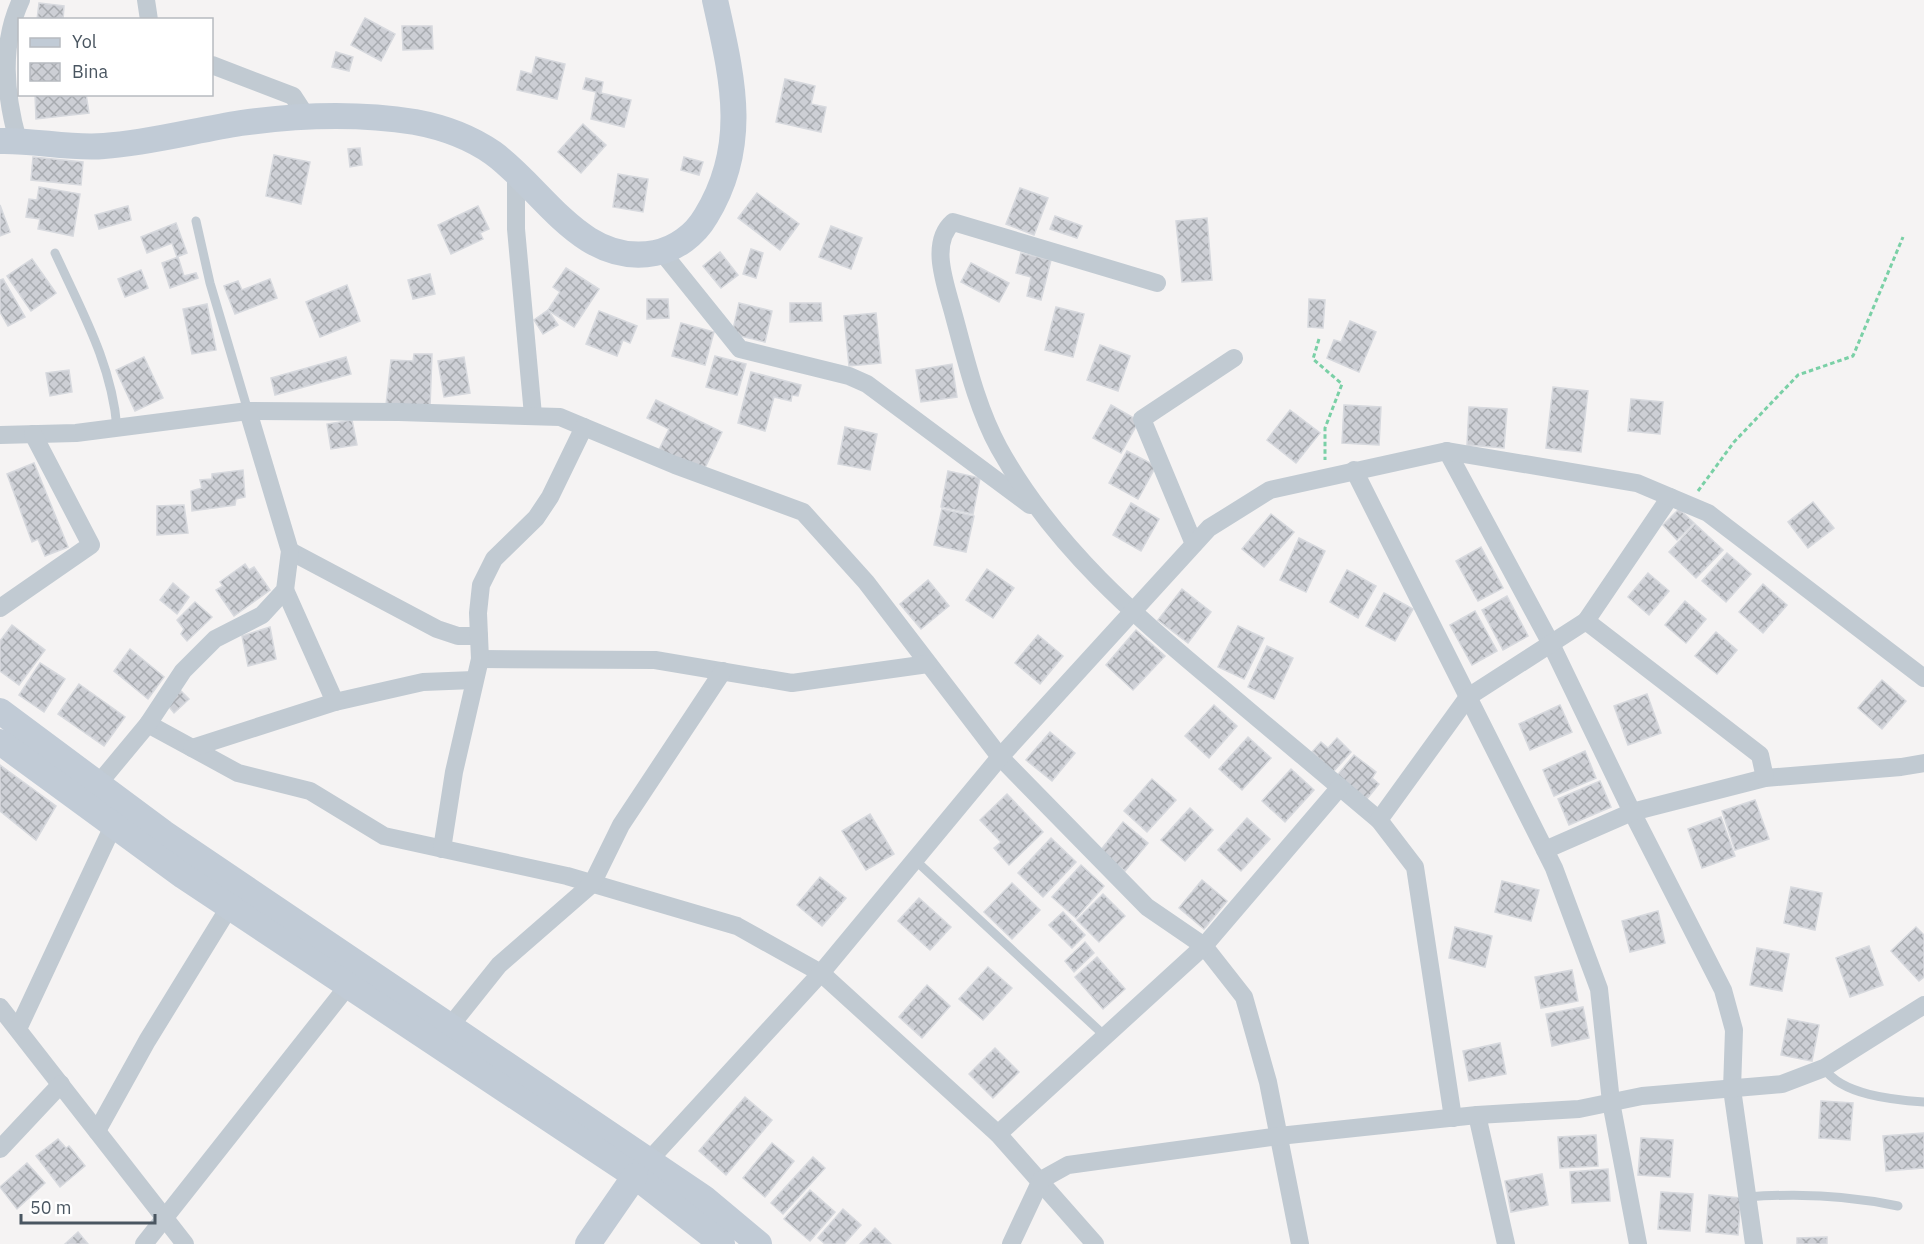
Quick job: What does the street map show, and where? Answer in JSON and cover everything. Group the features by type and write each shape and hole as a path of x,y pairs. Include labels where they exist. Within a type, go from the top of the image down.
{"main road":[{"path":"9,141 102,147 243,123 306,116 386,118 440,128 478,144 516,172 575,231 592,242 630,254 662,252 676,246 694,232 704,219 716,199 731,152 734,98 715,0"},
{"path":"0,711 174,840 451,1025 642,1168 722,1244"},
{"path":"0,742 113,826 347,987 642,1168 704,1198 759,1244"},
{"path":"588,1244 642,1168"}],"street":[{"path":"9,141 12,117 6,73 9,33 21,0"},
{"path":"146,0 150,18"},
{"path":"213,65 293,96 306,116"},
{"path":"516,172 516,229 533,415"},
{"path":"1037,510 999,447 972,381 943,274 940,245 946,228 953,222 1157,283"},
{"path":"662,252 740,349 849,376 867,384 1037,510 1131,613 1379,820 1415,867 1453,1118"},
{"path":"1194,544 1142,419 1234,358"},
{"path":"248,411 290,551 285,590 335,702"},
{"path":"0,435 117,428 248,411 561,417 675,465 803,512 866,582 1000,757 1147,907 1204,946 1244,997 1268,1082 1300,1244"},
{"path":"442,849 448,801 480,659 478,599 486,571 494,559 536,518 550,497 584,427"},
{"path":"0,608 90,545 33,434"},
{"path":"642,1168 820,973 1000,757 1194,544 1209,528 1270,490 1447,451 1637,483 1708,513 1924,678"},
{"path":"1447,451 1550,642 1632,812 1723,990 1734,1030 1732,1089 1754,1244"},
{"path":"1354,470 1545,850 1599,989 1611,1102 1638,1244"},
{"path":"1379,820 1468,697 1550,642 1586,621 1670,497"},
{"path":"290,551 437,629 458,636 479,636"},
{"path":"99,783 148,724 183,671 215,639 262,615 285,590"},
{"path":"1586,621 1760,755 1765,778"},
{"path":"480,659 655,660 792,683 928,663"},
{"path":"451,1025 499,965 592,884 621,825 723,672"},
{"path":"192,748 335,702 423,682 474,680"},
{"path":"148,724 238,773 310,791 384,836 592,884 737,926 820,973 998,1134 1041,1180 1095,1244"},
{"path":"1545,850 1632,812 1765,778 1901,767 1924,763"},
{"path":"998,1134 1204,946 1340,787"},
{"path":"18,1029 113,826"},
{"path":"97,1131 147,1041 230,906"},
{"path":"144,1244 347,987"},
{"path":"1011,1244 1041,1180 1068,1165 1279,1136 1477,1115 1579,1109 1642,1096 1782,1084 1824,1068 1924,1005"},
{"path":"0,1007 185,1244"},
{"path":"0,1149 61,1084"},
{"path":"1477,1115 1506,1244"}],"lane":[{"path":"196,222 210,283 248,411"},
{"path":"55,253 106,368 117,428"},
{"path":"915,860 1105,1036"},
{"path":"1824,1068 1835,1081 1854,1090 1924,1102"},
{"path":"1747,1197 1798,1193 1870,1200 1898,1206"}],"path":[{"path":"1688,504 1734,442 1798,375 1853,356 1903,237"},
{"path":"1319,339 1313,359 1342,384 1326,428 1325,477"}],"building":[{"path":"39,3 64,6 63,18 37,18"},
{"path":"365,18 395,34 381,61 351,45"},
{"path":"402,26 432,26 433,49 403,50"},
{"path":"336,52 353,57 349,71 332,67"},
{"path":"536,57 565,64 557,99 517,90 521,71 532,74"},
{"path":"586,78 603,82 601,93 631,100 624,127 591,119 596,92 583,89"},
{"path":"785,79 815,86 811,104 826,107 821,132 776,122"},
{"path":"35,96 86,96 89,113 36,119"},
{"path":"583,124 606,145 581,173 558,152"},
{"path":"360,148 362,165 350,167 348,149"},
{"path":"274,155 310,162 301,204 266,196"},
{"path":"33,157 83,162 81,185 31,180"},
{"path":"684,157 703,162 699,175 681,170"},
{"path":"618,174 648,179 643,212 613,207"},
{"path":"39,187 80,194 73,236 38,229 40,219 26,217 29,199 37,200"},
{"path":"1020,188 1048,198 1034,235 1006,224"},
{"path":"757,193 799,224 780,250 738,218"},
{"path":"0,205 10,232 0,236"},
{"path":"128,206 131,220 99,229 95,215"},
{"path":"478,206 489,229 480,233 483,239 451,254 438,225"},
{"path":"1055,216 1082,226 1077,238 1050,229"},
{"path":"1207,218 1212,280 1182,282 1176,221"},
{"path":"176,223 187,253 177,257 172,243 147,253 141,237"},
{"path":"831,226 862,238 851,269 819,257"},
{"path":"751,249 763,253 756,278 743,274"},
{"path":"720,252 738,275 721,288 703,266"},
{"path":"1021,253 1051,260 1041,300 1027,296 1031,277 1016,273"},
{"path":"178,257 184,276 196,273 198,278 170,288 162,263"},
{"path":"32,259 56,293 31,311 7,276"},
{"path":"971,263 1009,283 999,302 961,282"},
{"path":"566,268 599,289 574,327 548,310 560,292 553,287"},
{"path":"141,270 148,288 125,297 118,279"},
{"path":"430,274 435,294 413,299 408,280"},
{"path":"3,279 25,317 8,326 0,312 0,280"},
{"path":"270,279 277,298 235,314 224,286 238,281 242,290"},
{"path":"347,285 360,321 320,337 306,302"},
{"path":"647,299 668,299 669,318 647,319"},
{"path":"1309,299 1325,300 1323,328 1308,327"},
{"path":"739,303 772,311 765,342 732,334"},
{"path":"790,303 821,303 822,321 790,322"},
{"path":"207,304 216,350 192,354 183,309"},
{"path":"1056,307 1084,314 1073,357 1045,350"},
{"path":"548,310 558,325 543,334 534,320"},
{"path":"599,311 637,326 630,343 623,340 617,356 586,344"},
{"path":"876,313 881,363 849,366 844,316"},
{"path":"1350,321 1376,332 1359,372 1327,358 1334,340 1341,342"},
{"path":"681,323 714,332 705,365 672,356"},
{"path":"1100,345 1130,356 1118,391 1087,380"},
{"path":"414,354 432,354 430,407 386,405 391,360 413,361"},
{"path":"715,356 746,364 737,395 706,387"},
{"path":"144,357 163,398 135,411 116,370"},
{"path":"346,357 351,374 275,395 271,378"},
{"path":"464,357 470,393 444,397 438,361"},
{"path":"952,364 957,397 921,402 916,370"},
{"path":"69,370 72,392 50,396 46,373"},
{"path":"751,372 801,385 798,396 792,395 791,401 774,397 765,431 738,423"},
{"path":"1553,387 1588,391 1581,452 1546,448"},
{"path":"1631,399 1663,402 1660,434 1628,431"},
{"path":"656,400 722,432 703,472 659,450 669,429 647,418"},
{"path":"1111,405 1139,421 1121,453 1093,438"},
{"path":"1344,405 1381,407 1379,445 1342,443"},
{"path":"1469,407 1507,409 1504,448 1467,445"},
{"path":"1290,410 1320,433 1296,463 1267,440"},
{"path":"352,420 357,445 331,449 327,424"},
{"path":"845,427 877,434 870,470 838,464"},
{"path":"1127,451 1156,466 1138,499 1109,483"},
{"path":"34,463 68,547 45,556 38,539 32,542 7,474"},
{"path":"243,470 245,497 236,499 235,505 192,511 191,491 202,488 200,480 212,479 212,474"},
{"path":"948,471 980,478 973,514 941,507"},
{"path":"1813,502 1834,528 1808,548 1788,522"},
{"path":"1131,503 1159,519 1141,551 1113,535"},
{"path":"184,505 188,533 157,535 157,506"},
{"path":"942,509 974,516 966,552 934,545"},
{"path":"1679,509 1694,523 1677,540 1663,525"},
{"path":"1271,514 1294,532 1264,567 1242,549"},
{"path":"1695,524 1723,550 1696,578 1669,552"},
{"path":"1299,538 1325,551 1306,592 1280,580"},
{"path":"1481,547 1503,588 1478,601 1456,561"},
{"path":"1727,553 1751,574 1726,602 1702,581"},
{"path":"245,564 249,570 254,567 270,590 234,616 216,590 223,586 220,582"},
{"path":"987,569 1014,588 993,618 966,600"},
{"path":"1347,570 1376,586 1358,618 1330,602"},
{"path":"1648,573 1669,591 1649,615 1628,597"},
{"path":"928,580 949,606 921,629 900,604"},
{"path":"173,583 189,597 177,614 160,600"},
{"path":"1763,584 1787,605 1763,633 1739,612"},
{"path":"1182,589 1211,612 1188,643 1158,620"},
{"path":"1384,593 1413,609 1395,641 1366,626"},
{"path":"1507,596 1528,636 1503,650 1482,610"},
{"path":"1685,601 1706,619 1686,643 1665,625"},
{"path":"195,602 212,617 187,641 181,634 184,629 177,620"},
{"path":"1475,611 1497,651 1472,665 1450,625"},
{"path":"12,625 45,650 19,685 0,671 0,641"},
{"path":"1238,626 1264,638 1244,679 1218,667"},
{"path":"270,627 276,659 248,666 242,636"},
{"path":"1136,630 1165,656 1133,690 1106,665"},
{"path":"1716,632 1737,650 1717,674 1695,656"},
{"path":"1038,635 1063,656 1040,684 1015,663"},
{"path":"1267,646 1293,658 1274,699 1248,687"},
{"path":"130,649 164,677 148,699 114,671"},
{"path":"40,663 65,679 44,712 19,695"},
{"path":"1882,680 1906,701 1882,729 1858,708"},
{"path":"79,684 125,717 104,746 58,714"},
{"path":"179,689 189,699 174,713 166,703"},
{"path":"1647,694 1661,733 1628,745 1614,706"},
{"path":"1214,705 1237,726 1209,758 1185,736"},
{"path":"1560,705 1572,732 1530,750 1519,724"},
{"path":"1050,732 1075,753 1052,781 1026,760"},
{"path":"1248,737 1271,758 1242,790 1219,769"},
{"path":"1337,738 1351,752 1333,772 1312,752 1321,742 1328,748"},
{"path":"1585,751 1596,778 1554,796 1543,770"},
{"path":"1354,755 1376,772 1372,778 1379,784 1366,800 1336,777"},
{"path":"0,765 56,806 36,840 0,811"},
{"path":"1291,769 1314,790 1285,822 1262,801"},
{"path":"1152,779 1176,800 1147,832 1124,811"},
{"path":"1600,781 1611,807 1569,825 1558,799"},
{"path":"1007,794 1043,832 1009,865 994,848 1001,842 980,820"},
{"path":"1755,800 1769,839 1735,850 1722,811"},
{"path":"1190,808 1213,830 1185,861 1161,840"},
{"path":"870,814 894,854 866,870 842,831"},
{"path":"1721,817 1735,856 1702,868 1688,829"},
{"path":"1247,818 1270,839 1241,871 1218,850"},
{"path":"1123,822 1148,843 1125,871 1100,851"},
{"path":"1051,838 1076,862 1043,897 1018,873"},
{"path":"1081,865 1104,886 1076,918 1052,897"},
{"path":"820,877 846,898 822,926 797,905"},
{"path":"1202,880 1227,901 1204,929 1179,908"},
{"path":"1502,881 1539,890 1531,921 1495,912"},
{"path":"1012,883 1040,910 1012,939 984,912"},
{"path":"1791,887 1822,893 1815,930 1784,923"},
{"path":"1103,894 1125,916 1099,942 1077,920"},
{"path":"919,898 951,927 930,950 898,921"},
{"path":"1658,911 1665,943 1630,952 1622,921"},
{"path":"1063,912 1085,935 1072,948 1049,925"},
{"path":"1455,927 1492,936 1485,967 1449,958"},
{"path":"1916,927 1924,935 1924,977 1919,981 1891,951"},
{"path":"1085,942 1094,953 1074,972 1065,961"},
{"path":"1869,946 1883,985 1850,997 1836,958"},
{"path":"1757,948 1789,954 1782,991 1750,985"},
{"path":"1097,957 1125,989 1103,1009 1075,977"},
{"path":"988,967 1012,988 983,1020 959,999"},
{"path":"1572,970 1578,1001 1541,1008 1535,977"},
{"path":"927,985 950,1006 922,1038 899,1017"},
{"path":"1583,1007 1589,1038 1552,1046 1546,1014"},
{"path":"1788,1019 1819,1025 1812,1061 1781,1055"},
{"path":"1500,1043 1506,1074 1469,1081 1463,1051"},
{"path":"995,1048 1019,1072 993,1098 969,1074"},
{"path":"745,1097 772,1120 726,1175 699,1151"},
{"path":"1821,1101 1853,1103 1850,1140 1819,1138"},
{"path":"1924,1133 1924,1168 1886,1171 1883,1136"},
{"path":"1596,1135 1598,1166 1560,1168 1558,1137"},
{"path":"1641,1138 1673,1140 1670,1177 1638,1175"},
{"path":"58,1139 66,1148 69,1146 85,1166 60,1187 36,1156"},
{"path":"772,1143 794,1161 765,1197 743,1178"},
{"path":"813,1157 825,1168 783,1214 771,1203"},
{"path":"27,1163 45,1183 17,1209 0,1187"},
{"path":"1608,1169 1610,1201 1572,1203 1570,1172"},
{"path":"1542,1174 1548,1205 1511,1212 1505,1181"},
{"path":"810,1190 835,1212 810,1241 784,1219"},
{"path":"1661,1192 1693,1194 1690,1231 1658,1229"},
{"path":"1709,1195 1741,1198 1738,1235 1706,1232"},
{"path":"843,1209 861,1225 844,1244 825,1244 818,1238"},
{"path":"875,1228 891,1244 860,1244"},
{"path":"78,1232 88,1244 65,1244"},
{"path":"1827,1237 1827,1244 1797,1244 1797,1238"}]}
